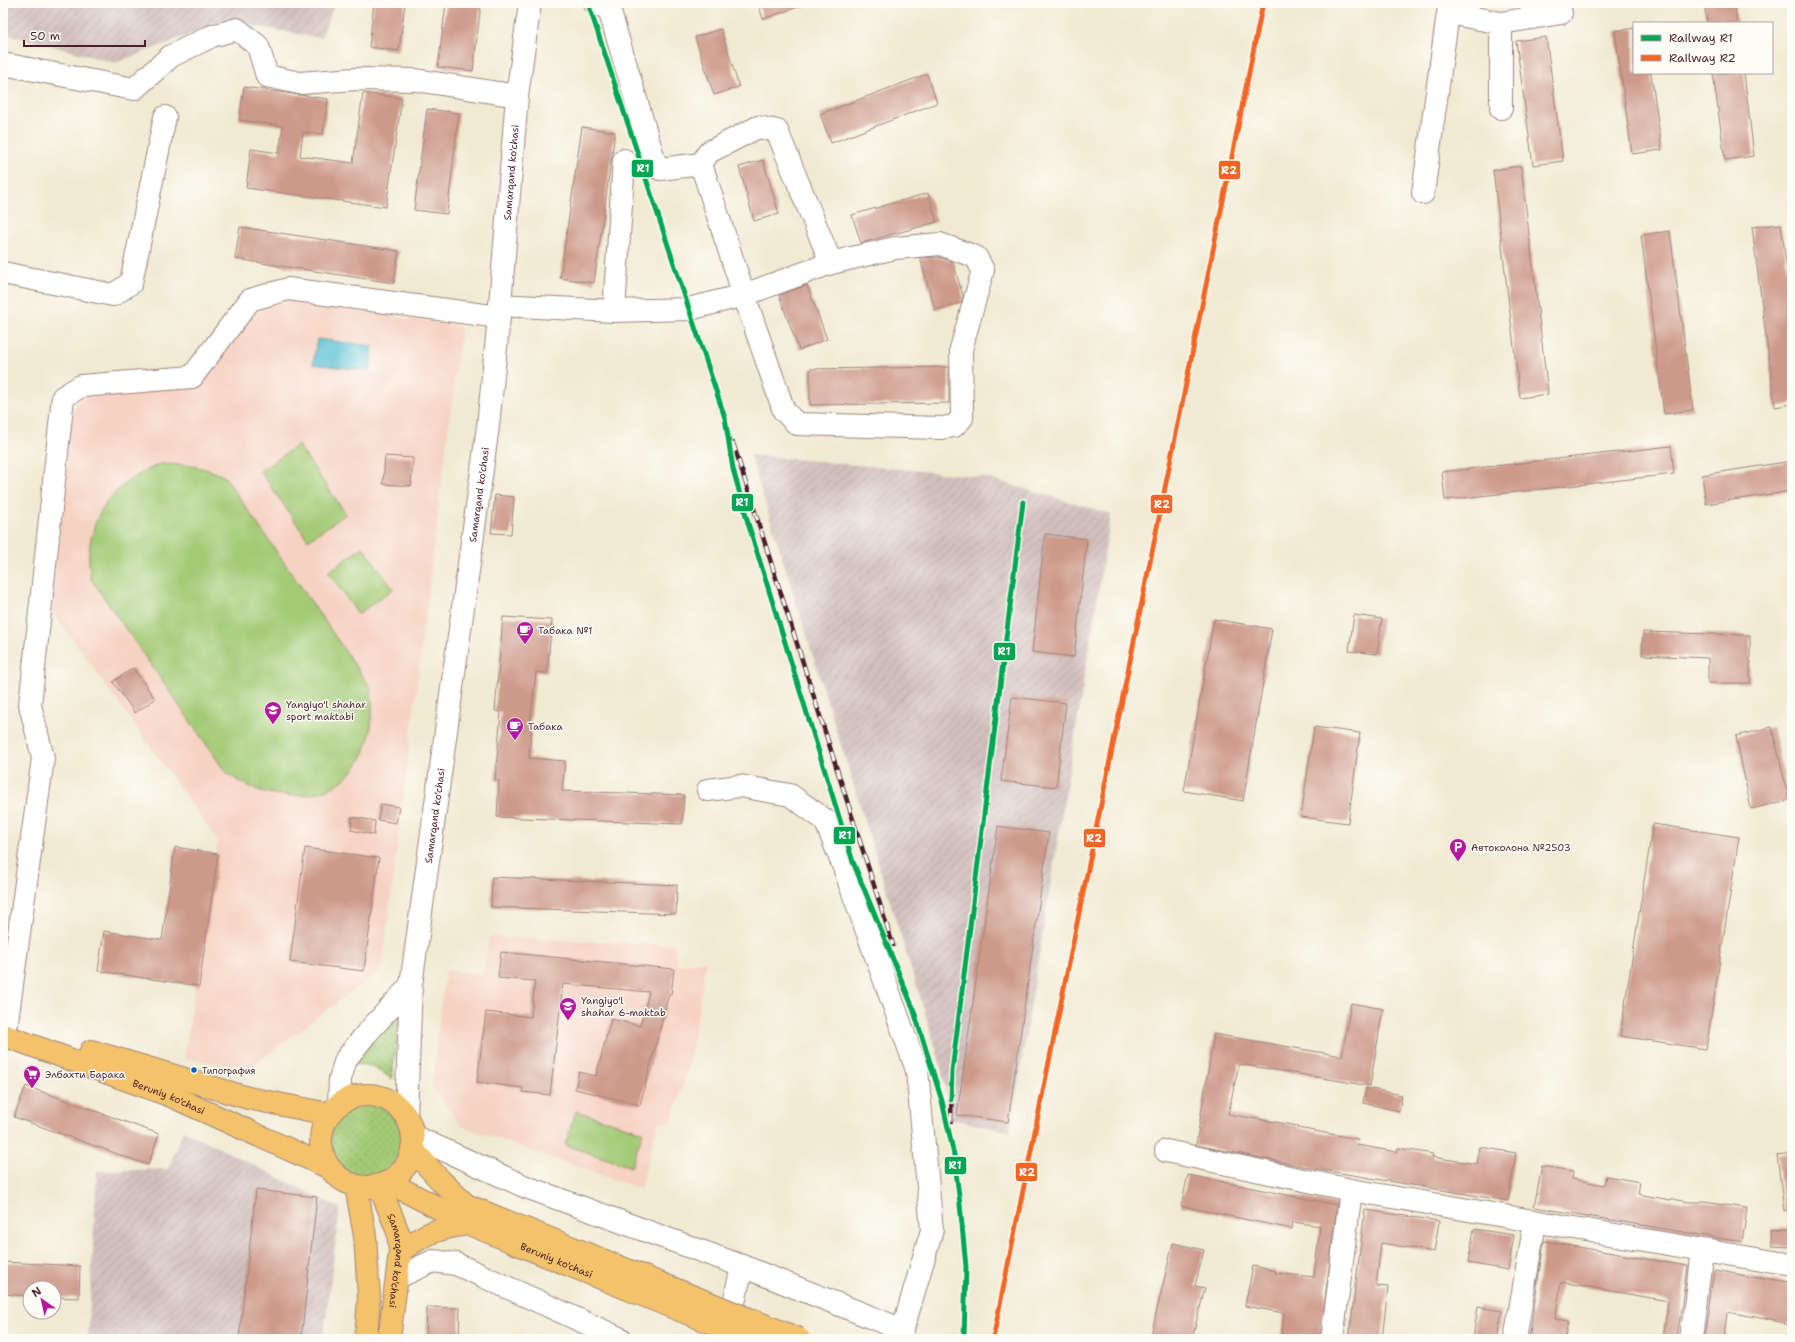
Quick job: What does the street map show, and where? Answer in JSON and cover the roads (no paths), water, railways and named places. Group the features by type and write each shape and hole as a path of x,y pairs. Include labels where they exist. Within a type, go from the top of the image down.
{"main road":[{"name":"Beruniy ko'chasi","path":"4,1026 248,1098 334,1109"},
{"name":"Beruniy ko'chasi","path":"4,1026 171,1096 330,1168"},
{"name":"Beruniy ko'chasi","path":"356,1186 342,1179 330,1168 323,1156 321,1141 322,1127 334,1109 353,1097 368,1094 383,1097 396,1104 406,1116 413,1143 441,1181 466,1205 665,1295 751,1339"},
{"path":"366,1339 369,1297 365,1236 356,1186 367,1187 384,1183 400,1173 408,1162 413,1143"},
{"name":"Beruniy ko'chasi","path":"384,1183 469,1224 665,1295 799,1339"},
{"name":"Samarqand ko'chasi","path":"384,1183 398,1232 400,1252 389,1339"},
{"path":"400,1252 414,1241 431,1232 446,1227 469,1224"}],"street":[{"name":"Samarqand ko'chasi","path":"406,1116 411,985 488,426 500,311 517,96 530,3"},
{"path":"595,3 609,9 654,160 660,169 701,164 709,152 758,127 777,130 832,263"},
{"path":"1423,193 1448,13 1501,23 1561,14"},
{"path":"1501,23 1501,108"},
{"path":"3,64 134,89 171,56 212,36 237,29 258,46 267,76 299,83 356,79 416,80 517,96"},
{"path":"3,273 113,295 132,283 165,118"},
{"path":"614,311 624,160"},
{"path":"4,1026 43,758 30,705 63,397 81,386 192,377 250,300 288,289 500,311 614,311 689,309 744,295 832,263 894,248 940,244 976,257 983,270 961,350 962,418 954,426 941,428 797,424 784,411 744,295 701,164"},
{"path":"413,1143 526,1187 742,1266 902,1334 932,1230 917,1070 843,865 825,820 790,795 740,786 708,790"},
{"path":"334,1109 346,1059 366,1034 411,985"},
{"path":"1166,1151 1351,1190 1792,1266"},
{"path":"1332,1339 1351,1190"},
{"path":"1515,1339 1535,1222"},
{"path":"1691,1339 1702,1250"},
{"path":"398,1277 433,1260 456,1264 617,1338"},
{"path":"726,1339 742,1266"}],"water":[{"path":"317,339 373,346 370,371 313,364"}],"railway":[{"path":"588,3 725,418 733,469 748,523 853,862 913,1008 942,1101 954,1155 966,1267 964,1339"},
{"path":"993,1339 1263,3"},
{"path":"733,443 893,945"},
{"path":"951,1122 952,1071 1023,502"}],"rail line":[{"name":"R1","path":"588,3 725,418 733,469 748,523 853,862 913,1008 942,1101 954,1155 966,1267 964,1339"},
{"name":"R2","path":"993,1339 1263,3"},
{"name":"R1","path":"951,1100 952,1071 1023,502"}],"place":[{"name":"Табака №1","path":"525,645"},
{"name":"Yangiyo'l shahar sport maktabi","path":"273,725"},
{"name":"Табака","path":"515,741"},
{"name":"Автоколона №2503","path":"1458,862"},
{"name":"Yangiyo'l shahar 6-maktab","path":"568,1021"},
{"name":"Типография","path":"194,1070"},
{"name":"Элбахти Барака","path":"32,1089"}]}
